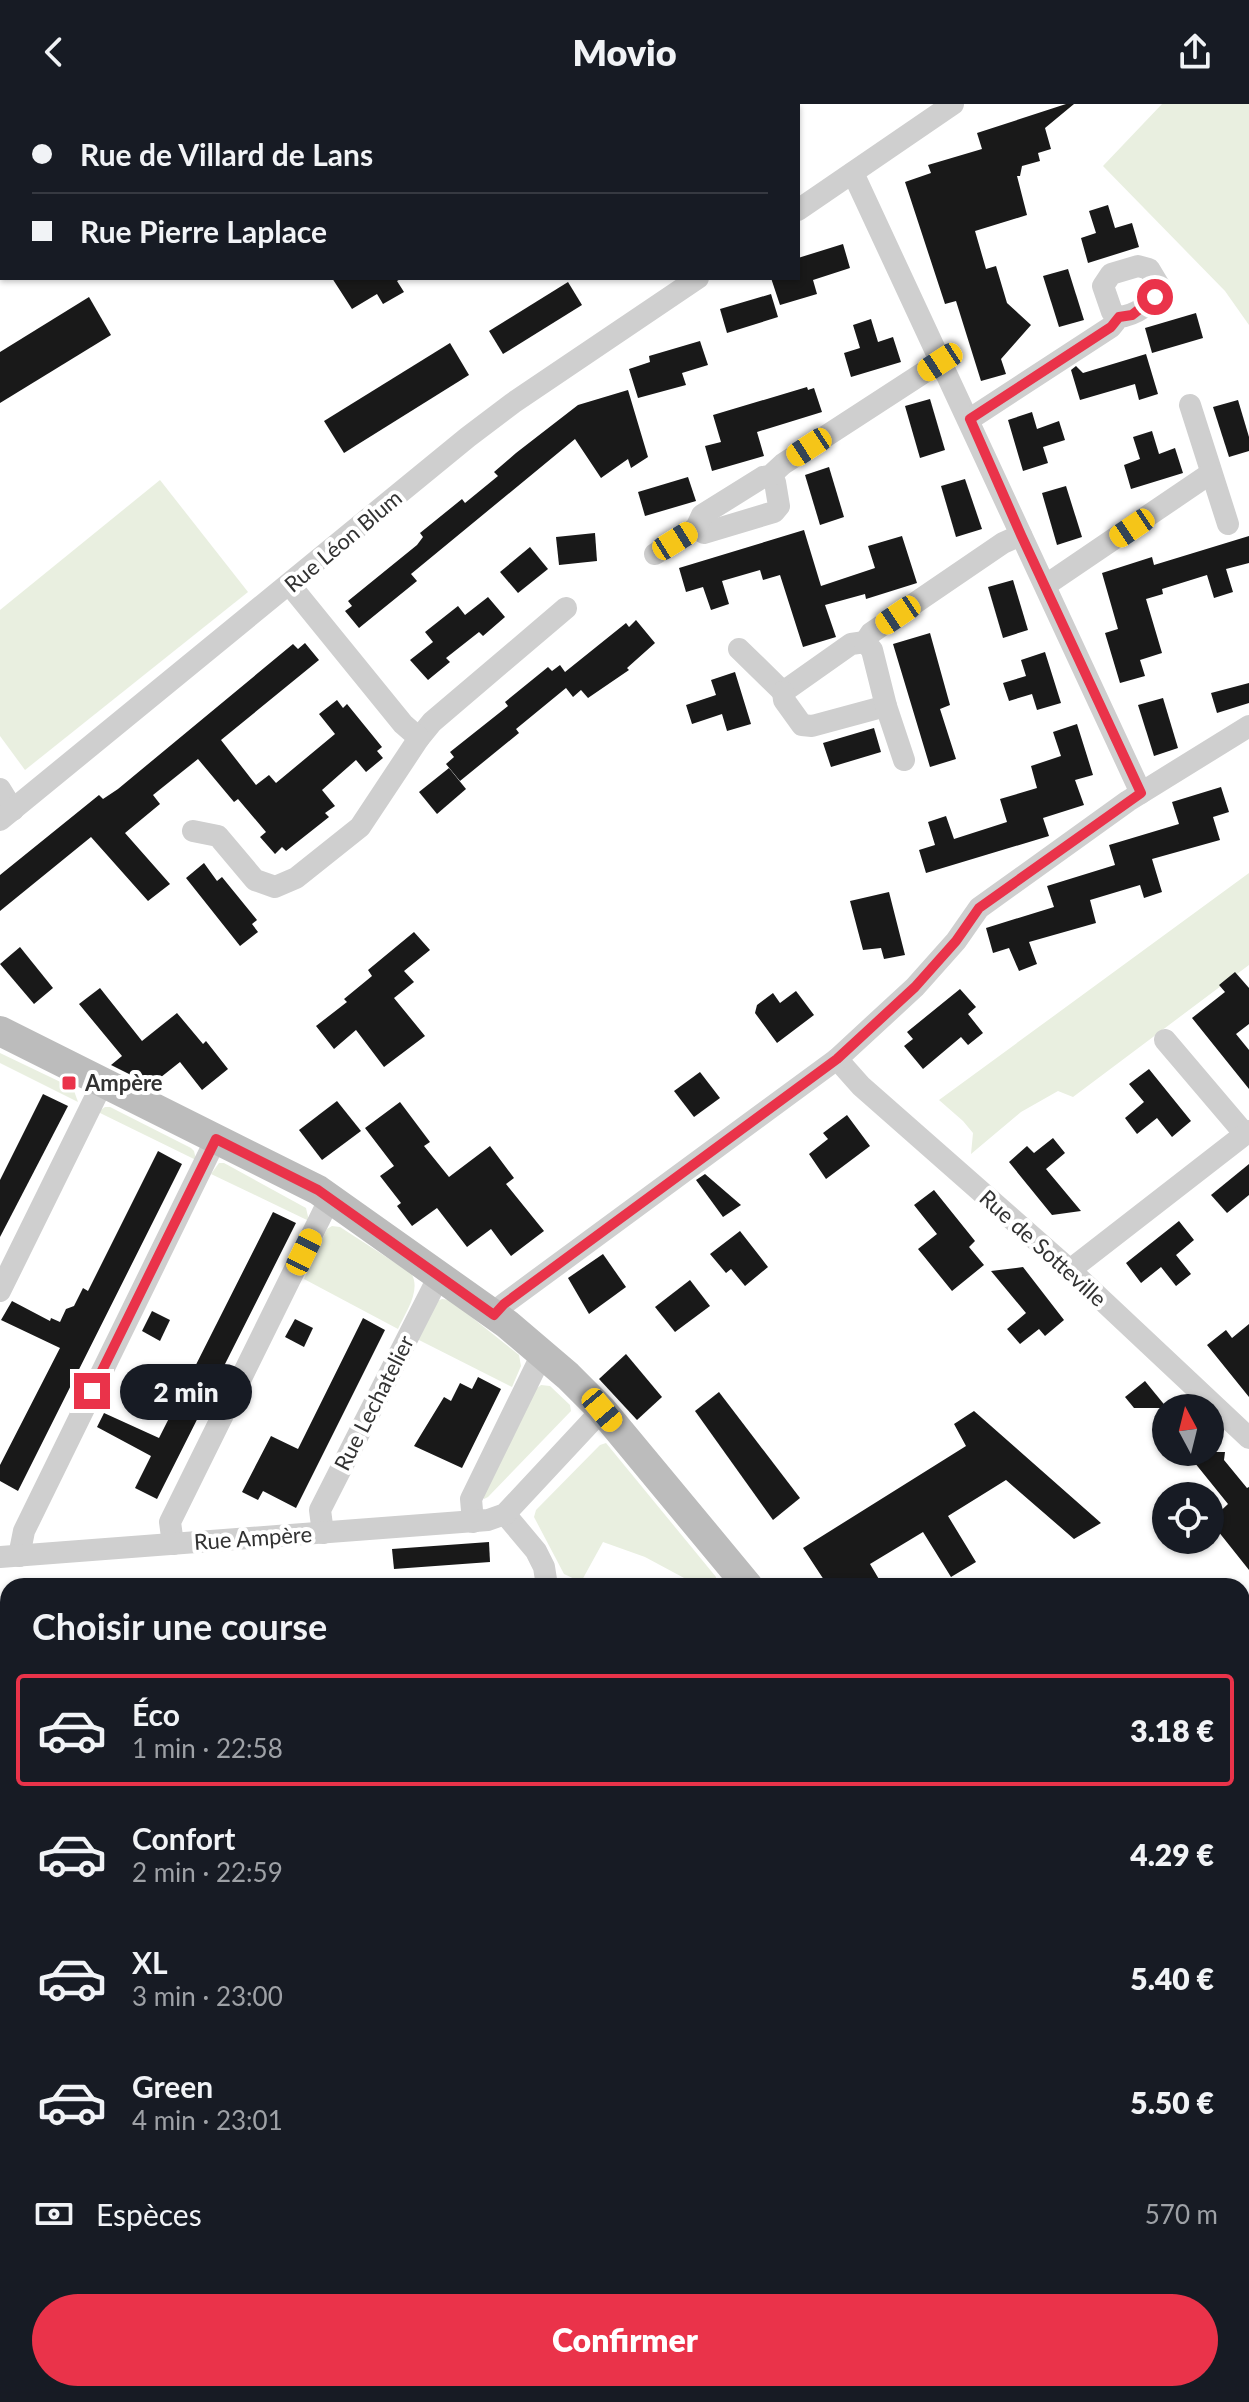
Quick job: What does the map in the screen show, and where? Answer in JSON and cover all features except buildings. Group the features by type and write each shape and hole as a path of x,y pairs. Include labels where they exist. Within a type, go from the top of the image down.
{"street":[{"path":"800,209 953,104"},
{"path":"853,173 940,362 970,419 1141,793"},
{"name":"Rue Léon Blum","path":"6,815 468,437 695,280"},
{"path":"970,419 1111,327 1119,317"},
{"path":"655,554 696,528 702,515 763,477 770,476 783,464 940,362"},
{"path":"1190,405 1228,524"},
{"path":"1046,585 1211,473"},
{"path":"696,528 704,533 774,512 779,506 775,482 770,476"},
{"path":"783,692 851,644 865,642 871,633 1003,543 1021,535"},
{"path":"290,585 403,724 419,738"},
{"path":"193,831 218,836 255,880 275,887 296,878 360,827 432,722 566,608"},
{"path":"865,642 872,650 904,760"},
{"path":"739,649 783,692 784,700 802,725 812,726 886,706"},
{"path":"494,1315 516,1294 837,1059 915,987 956,941 979,908 1141,793 1249,726"},
{"path":"0,789 6,815"},
{"path":"0,1031 330,1198 494,1315 542,1354 602,1410 738,1578"},
{"path":"1070,1270 1247,1132 1165,1040"},
{"name":"Rue de Sotteville","path":"837,1059 861,1086 1070,1270 1249,1438"},
{"path":"0,1291 103,1082"},
{"path":"9,1556 216,1139"},
{"path":"173,1544 170,1522 330,1198"},
{"name":"Rue Lechatelier","path":"323,1533 320,1510 439,1276"},
{"path":"473,1522 471,1499 542,1354"},
{"path":"546,1578 536,1551 505,1514 602,1410"},
{"name":"Rue Ampère","path":"9,1556 473,1522 505,1514"}],"green space":[{"path":"1162,104 1249,104 1249,325 1225,291 1103,166"},
{"path":"160,480 248,592 25,770 0,736 0,610"},
{"path":"1249,873 1249,965 1073,1097 1058,1091 1021,1112 971,1154 973,1133 939,1100"},
{"path":"0,1053 73,1088 78,1102 0,1063"},
{"path":"105,1107 191,1148 196,1160 98,1112"},
{"path":"219,1163 306,1208 309,1221 211,1174"},
{"path":"340,1227 411,1273 414,1294 398,1329 304,1279 327,1229"},
{"path":"450,1300 519,1355 521,1366 512,1387 415,1338 433,1303"},
{"path":"541,1385 550,1386 570,1405 571,1411 484,1499 481,1493 536,1389"},
{"path":"606,1443 716,1578 684,1578 645,1557 603,1542 583,1578 564,1574 534,1517 536,1510 600,1445"}],"place":[{"name":"Ampère","path":"69,1083"}],"route":[{"path":"92,1391 216,1139 318,1190 494,1315 504,1304 837,1059 915,987 956,941 979,908 1141,793 970,419 1111,327 1119,317 1132,315 1155,297"}]}
